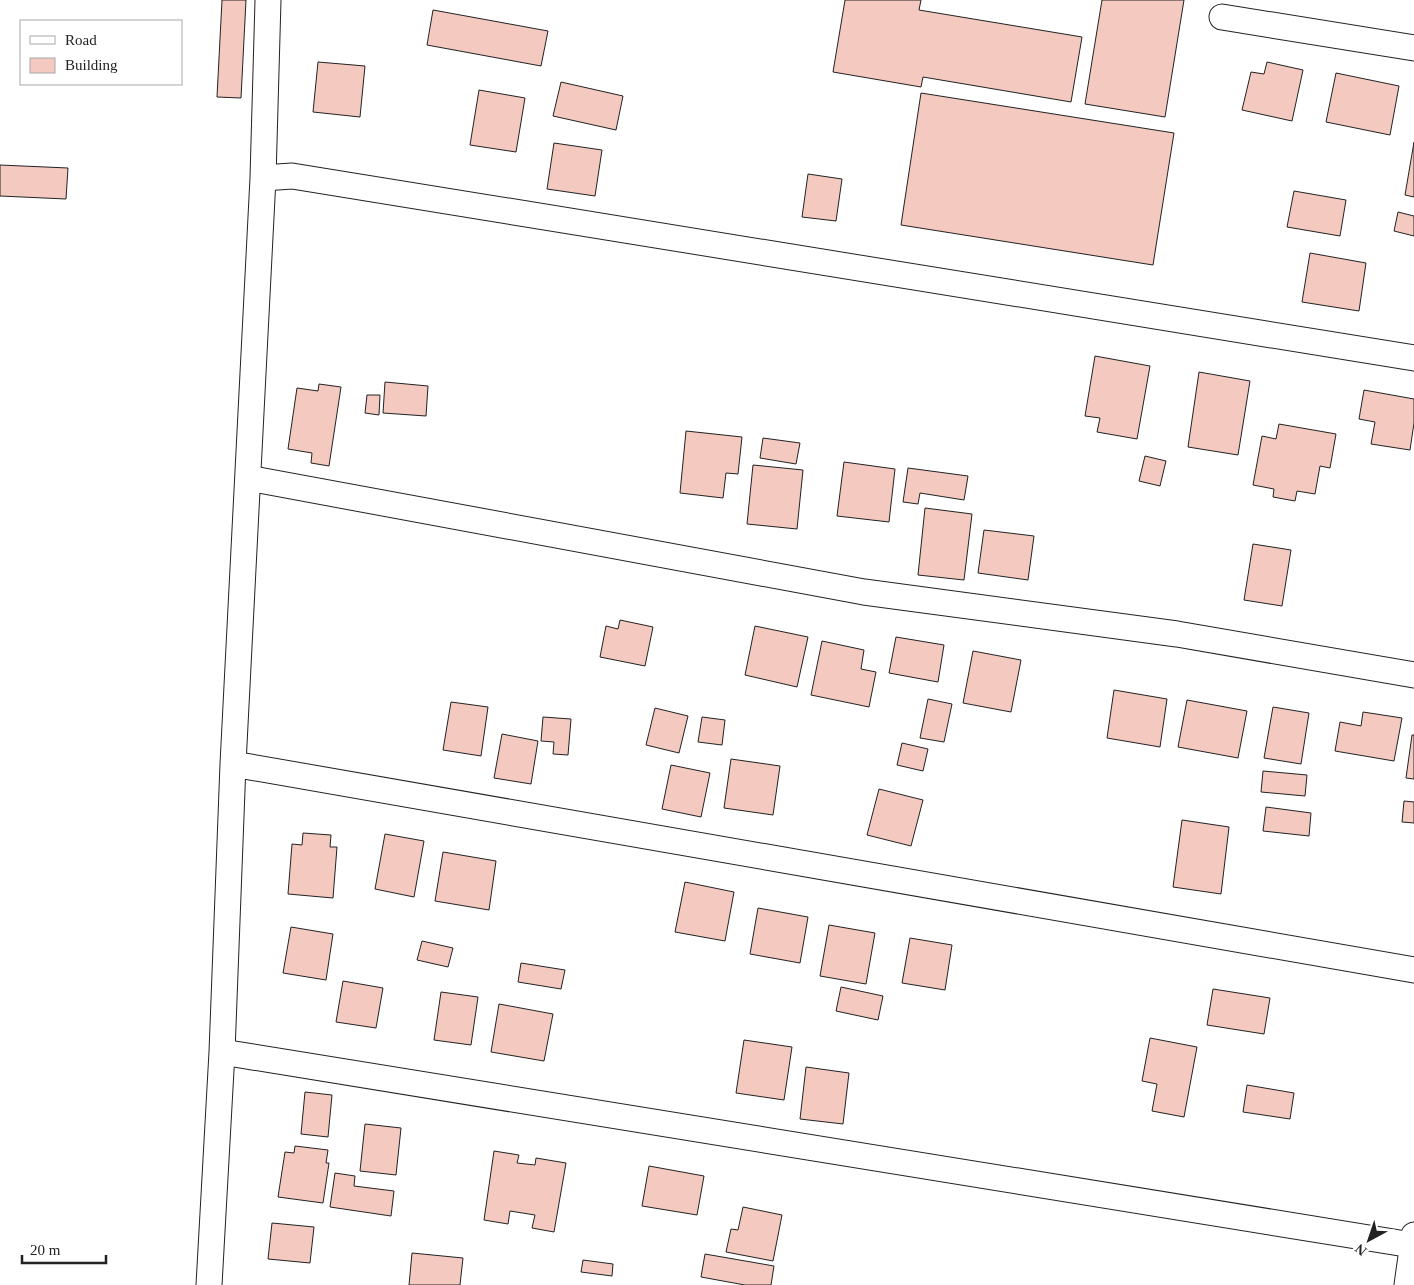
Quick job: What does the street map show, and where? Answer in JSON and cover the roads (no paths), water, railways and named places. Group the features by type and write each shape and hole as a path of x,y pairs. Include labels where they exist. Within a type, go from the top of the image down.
{"street":[{"path":"209,1285 222,1052 233,764 263,178 268,0"},
{"path":"1222,17 1414,48"},
{"path":"263,178 292,176 1414,358"},
{"path":"248,478 864,592 1177,634 1414,675"},
{"path":"233,764 1414,970"},
{"path":"222,1052 1413,1240 1406,1285"}]}
